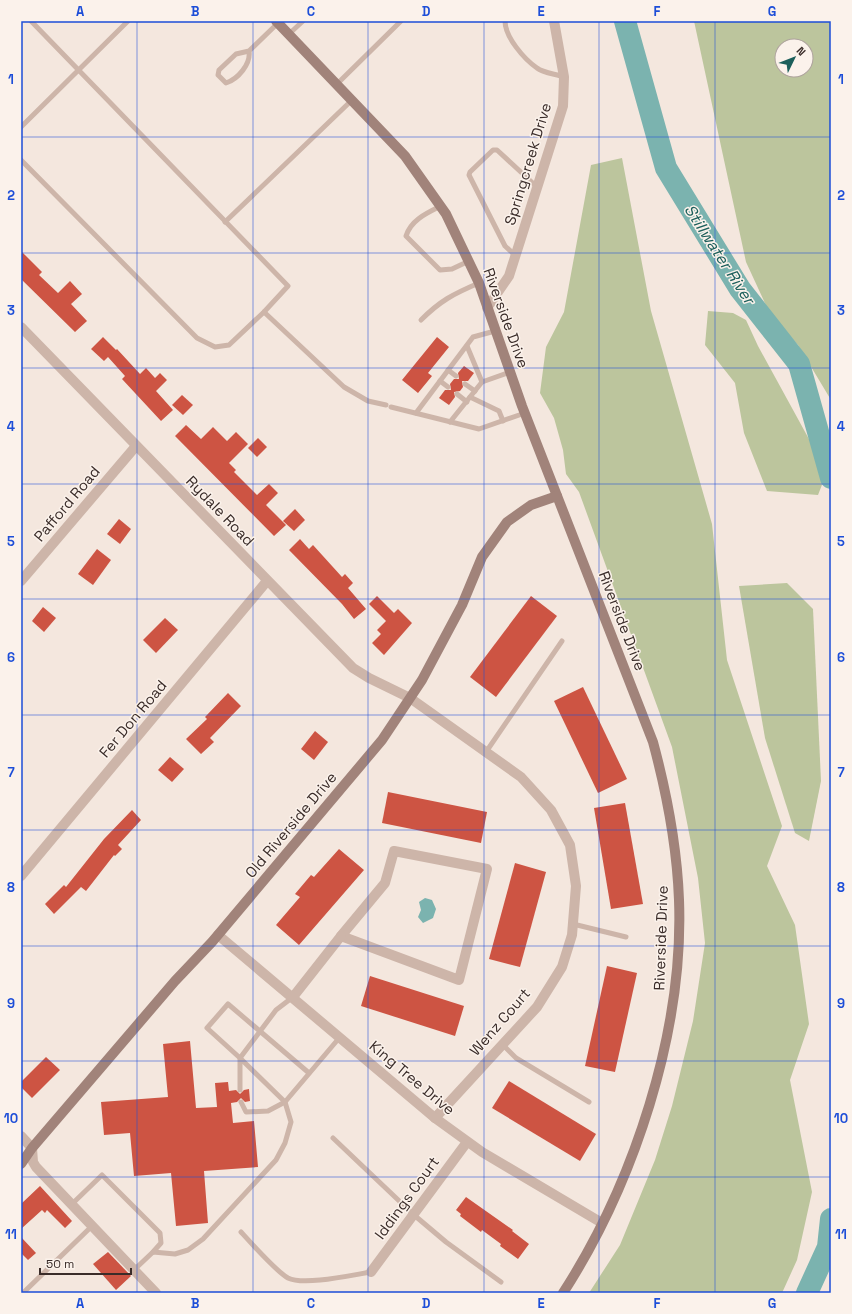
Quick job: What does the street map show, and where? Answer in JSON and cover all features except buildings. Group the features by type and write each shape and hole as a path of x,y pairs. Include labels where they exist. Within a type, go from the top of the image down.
{"main road":[{"name":"Riverside Drive","path":"277,22 405,156 441,206 461,242 478,282 525,413 653,742 663,779 674,839 679,900 678,952 674,996 666,1041 632,1156 589,1250 562,1293"},
{"name":"Old Riverside Drive","path":"21,1164 32,1148 175,981 218,935 382,740 410,698 448,634 482,557 491,542 507,522 531,505 557,496"}],"street":[{"name":"Springcreek Drive","path":"487,308 509,276 563,106 564,77 554,21"},
{"name":"Rydale Road","path":"21,327 353,668 369,678 410,698"},
{"name":"Pafford Road","path":"21,581 136,446"},
{"name":"Fer Don Road","path":"21,876 267,581"},
{"name":"Wenz Court","path":"410,698 521,777 546,804 551,810 570,844 576,886 572,935 562,967 537,1007 435,1118"},
{"path":"293,997 341,936 385,883 394,851 487,869 459,980 341,936"},
{"name":"King Tree Drive","path":"218,935 435,1118 467,1142 602,1223"},
{"path":"21,1136 32,1148 36,1167 135,1269 156,1293"},
{"name":"Iddings Court","path":"371,1272 467,1142"}],"lane":[{"path":"21,160 197,338 215,347 229,345 264,312 288,286 31,21"},
{"path":"21,127 128,21"},
{"path":"289,34 302,21"},
{"path":"337,84 401,21"},
{"path":"505,21 505,26 514,45 537,68 564,77"},
{"path":"249,51 250,59 248,65 230,82 226,83 221,80 218,75 219,70 236,54 249,51 277,22"},
{"path":"225,222 352,100"},
{"path":"516,256 505,246 469,175 470,172 493,150 497,150 537,187"},
{"path":"441,206 422,216 409,228 406,236 440,270 452,269 469,261"},
{"path":"421,320 435,306 452,294 478,282"},
{"path":"264,312 344,387 368,401 479,430 525,413"},
{"path":"416,413 473,337 495,331"},
{"path":"467,346 482,382"},
{"path":"448,370 456,376"},
{"path":"450,422 482,382 510,372"},
{"path":"440,381 448,387"},
{"path":"465,384 475,391"},
{"path":"457,394 499,411 503,421"},
{"path":"486,752 562,642"},
{"path":"573,924 626,938"},
{"path":"240,1090 240,1058 276,1010 293,997"},
{"path":"153,1252 175,1254 188,1250 202,1239 276,1160 285,1143 291,1122 285,1102 207,1028 228,1004 310,1073"},
{"path":"241,1102 246,1112 268,1111 285,1102 340,1037"},
{"path":"502,1044 516,1058 589,1102"},
{"path":"333,1138 414,1215 501,1282"},
{"path":"72,1204 102,1175 160,1233 161,1243 135,1269"},
{"path":"23,1293 92,1226"},
{"path":"241,1232 287,1277 298,1281 338,1278 371,1272"}],"green space":[{"path":"694,21 831,21 831,400 798,345 770,314 746,262"},
{"path":"622,158 651,311 712,524 727,660 782,826 767,866 795,925 809,1024 790,1080 812,1192 797,1260 782,1293 589,1293 620,1245 655,1160 672,1106 693,1021 705,943 698,878 672,747 579,492 566,474 563,450 554,418 540,393 546,347 564,312 591,165"},
{"path":"708,311 733,313 746,320 758,346 827,472 818,495 767,491 744,433 735,383 705,345"},
{"path":"831,400 831,448 828,445"},
{"path":"787,583 813,609 821,781 809,841 795,833 765,738 739,586"}],"water":[{"path":"425,898 432,900 436,909 433,918 423,923 418,917 421,910 419,902"}],"waterway":[{"name":"Stillwater River","path":"625,21 666,168 740,289 799,364 831,478"},
{"name":"Stillwater River","path":"807,1293 828,1247 831,1219"}]}
